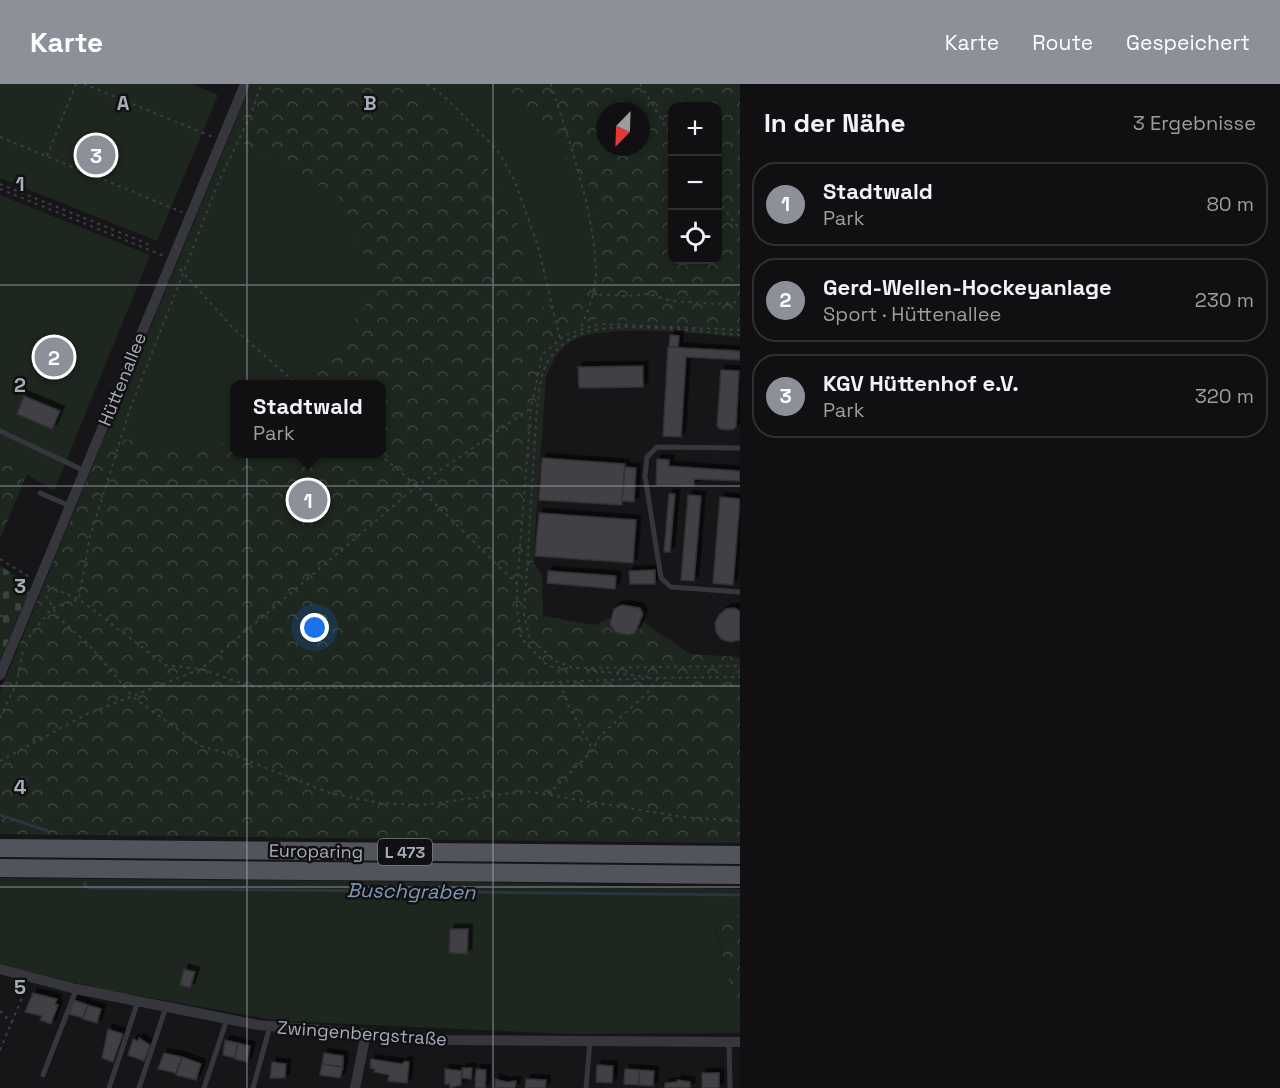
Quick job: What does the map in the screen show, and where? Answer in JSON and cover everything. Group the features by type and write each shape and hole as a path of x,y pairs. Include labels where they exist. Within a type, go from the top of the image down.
{"main road":[{"name":"Europaring","path":"0,848 740,855"},
{"name":"Europaring","path":"0,868 740,875"}],"street":[{"name":"Hüttenallee","path":"0,675 245,84"},
{"name":"Zwingenbergstraße","path":"0,969 76,989 270,1026 449,1040 735,1042"},
{"path":"355,1088 366,1033"}],"lane":[{"path":"0,431 85,471"},
{"path":"740,448 657,447 647,457 645,476 661,578 671,587 740,592"},
{"path":"40,493 70,506"},
{"path":"43,1075 76,989"},
{"path":"109,1088 138,1001"},
{"path":"139,1088 166,1007"},
{"path":"204,1088 227,1019"},
{"path":"253,1088 270,1026"},
{"path":"586,1088 590,1041"},
{"name":"Zwingenbergstraße","path":"730,1088 735,1042"}],"path":[{"path":"47,156 76,84"},
{"path":"84,84 222,140"},
{"path":"79,599 90,537 127,420 219,181 252,112 261,84"},
{"path":"427,84 444,96 498,151 514,179 538,246 560,339"},
{"path":"552,84 586,203 596,271 592,294 581,328"},
{"path":"640,84 668,130"},
{"path":"0,137 190,215"},
{"path":"0,184 146,243 153,250"},
{"path":"0,189 153,250 171,261"},
{"path":"722,207 740,230"},
{"path":"184,272 233,328 292,380"},
{"path":"592,294 626,296 648,294 672,301 716,304 740,302"},
{"path":"658,678 548,666 521,638 517,609 517,584 531,408 542,355 560,339 581,328 600,324 740,330"},
{"path":"740,335 609,328 572,338 548,360 542,375 537,407 524,615 530,639 557,662 574,668 740,666"},
{"path":"0,761 87,714 134,698 201,669 417,486 531,408"},
{"path":"385,458 417,486 517,584"},
{"path":"0,559 39,583 79,599 165,665 201,669 249,686 286,689 740,677"},
{"path":"0,718 17,682 22,652 31,632 52,608 79,599"},
{"path":"52,608 58,617 92,647 134,698 201,746 236,756 330,793 380,803 422,806 525,791 684,817 740,821"},
{"path":"548,794 593,750 599,737 647,693 658,678"},
{"path":"561,683 567,704 593,750"},
{"path":"0,1050 30,978"},
{"path":"0,1011 12,1023"}],"green space":[{"path":"0,84 192,84 218,95 157,241 0,178"},
{"path":"251,84 740,84 740,337 652,331 604,333 584,336 569,343 558,354 546,377 529,624 740,843 0,834 0,692"},
{"path":"259,84 416,84 417,89 475,147 518,221 535,311 600,283 596,194 505,84 740,84 740,326 593,319 545,343 531,434 523,546 542,575 543,616 595,625 626,610 690,654 740,657 740,843 0,834 0,692 105,436 194,451 230,440 230,458 386,458 386,380 313,380 378,287 339,197 234,139"},
{"path":"0,195 150,255 54,491 0,458"},
{"path":"0,458 27,474 0,539"},
{"path":"0,566 26,582 29,592 0,660"},
{"path":"0,878 465,882 740,889 740,914 714,923 740,1022 740,1033 570,1034 280,1021 95,988 0,964"},
{"path":"740,914 740,1022 714,922"}],"building":[{"path":"670,335 679,336 678,347 669,347"},
{"path":"668,347 740,351 740,360 686,357 681,437 663,436"},
{"path":"643,366 643,387 579,388 578,367"},
{"path":"721,370 739,371 736,427 732,430 720,429 717,426"},
{"path":"24,396 60,411 52,429 17,414"},
{"path":"542,458 625,464 622,505 539,500"},
{"path":"657,459 669,460 669,466 740,471 740,481 694,479 694,486 656,485"},
{"path":"625,467 636,468 634,502 622,501"},
{"path":"669,494 675,494 670,552 664,552"},
{"path":"688,495 701,496 694,581 681,580"},
{"path":"720,497 740,499 733,585 713,583"},
{"path":"539,513 636,520 633,563 535,556"},
{"path":"655,570 655,584 630,584 629,571"},
{"path":"548,571 616,576 615,589 547,583"},
{"path":"621,605 640,608 643,614 635,633 628,635 615,632 610,624 614,609"},
{"path":"734,608 740,611 740,640 730,642 721,639 716,632 715,623 726,609"},
{"path":"450,929 468,929 467,954 449,953"},
{"path":"184,969 195,972 190,988 180,985"},
{"path":"33,993 57,999 55,1004 58,1005 51,1024 40,1020 42,1016 25,1012"},
{"path":"74,1000 88,1005 83,1018 69,1014"},
{"path":"88,1005 101,1009 97,1023 83,1019"},
{"path":"108,1029 123,1034 113,1062 102,1058"},
{"path":"139,1038 150,1045 144,1061 128,1055 133,1039 138,1041"},
{"path":"225,1040 238,1043 235,1058 223,1055"},
{"path":"238,1043 250,1046 247,1062 235,1059"},
{"path":"164,1053 182,1057 176,1073 158,1069"},
{"path":"324,1053 343,1056 343,1067 322,1064"},
{"path":"182,1057 201,1064 196,1080 176,1075"},
{"path":"371,1059 402,1064 405,1061 409,1062 407,1083 388,1081 389,1075 374,1072 375,1069 370,1068"},
{"path":"272,1062 286,1064 285,1078 270,1078"},
{"path":"322,1064 343,1067 340,1078 320,1075"},
{"path":"597,1065 613,1066 612,1083 596,1082"},
{"path":"462,1068 472,1068 471,1079 462,1078"},
{"path":"445,1069 462,1071 461,1085 450,1088 450,1084 445,1084"},
{"path":"476,1069 486,1070 485,1088 475,1088"},
{"path":"625,1069 639,1070 639,1085 624,1084"},
{"path":"639,1070 654,1071 653,1086 639,1085"},
{"path":"702,1073 719,1073 719,1088 702,1088"},
{"path":"495,1079 506,1082 516,1081 515,1088 495,1088"},
{"path":"526,1079 546,1080 545,1088 525,1088"},
{"path":"677,1080 690,1082 690,1088 665,1088 665,1083 677,1082"}],"waterway":[{"name":"Buschgraben","path":"0,815 48,831"},
{"name":"Buschgraben","path":"84,883 86,887 93,888 740,895"}],"place":[{"name":"KGV Hüttenhof e.V.","path":"96,155"},
{"name":"Gerd-Wellen-Hockeyanlage","path":"54,357"},
{"name":"Stadtwald","path":"308,500"}]}
